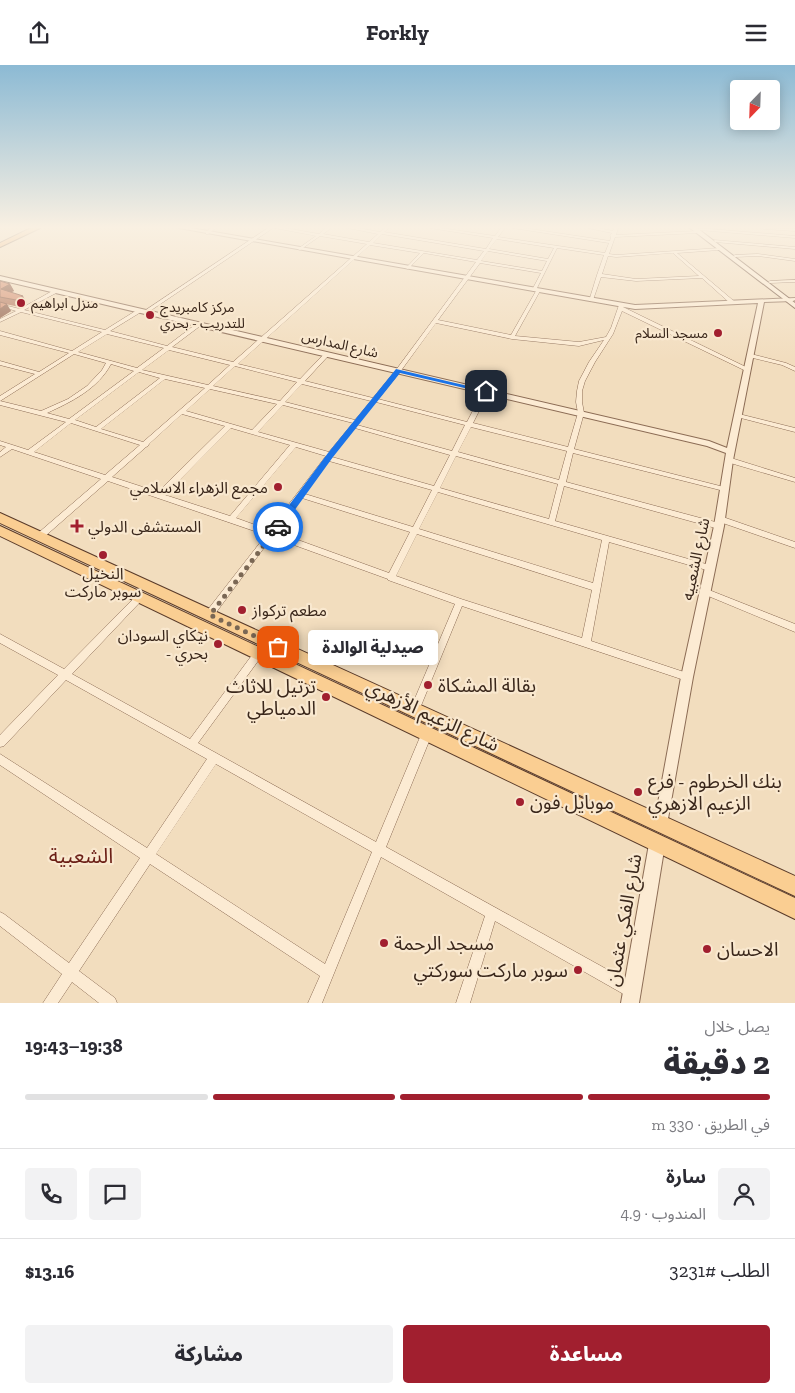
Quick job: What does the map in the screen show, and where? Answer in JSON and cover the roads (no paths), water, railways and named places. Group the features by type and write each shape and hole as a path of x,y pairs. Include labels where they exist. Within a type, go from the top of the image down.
{"main road":[{"path":"753,272 790,300"},
{"path":"756,272 790,300"},
{"name":"شارع الزعيم الأزهري","path":"0,518 795,886"},
{"name":"شارع الزعيم الأزهري","path":"2,535 140,597 795,909"}],"street":[{"path":"0,401 204,272"},
{"path":"40,536 146,445 338,272"},
{"path":"430,272 591,299 620,307 748,370"},
{"path":"210,615 302,495 329,456 398,371 470,272"},
{"path":"512,337 543,272"},
{"path":"591,299 600,272"},
{"path":"695,272 733,303"},
{"path":"599,275 636,280 701,277"},
{"name":"شارع المدارس","path":"0,279 709,443 730,456"},
{"path":"770,282 795,281"},
{"path":"0,321 56,291"},
{"path":"620,307 653,308 790,300"},
{"name":"شارع الشعبيه","path":"661,825 687,677 720,522 730,456 761,301"},
{"path":"0,305 724,489"},
{"path":"551,523 570,449 582,413 578,397 582,379 611,333 620,307"},
{"path":"434,321 512,337 579,344 607,338"},
{"path":"29,452 198,325"},
{"path":"0,333 164,377 283,403 454,453 720,522 795,545"},
{"path":"254,432 327,354"},
{"path":"751,356 784,364 795,369"},
{"path":"0,363 40,374"},
{"path":"40,414 70,401 106,372 109,363"},
{"path":"97,429 164,377"},
{"path":"391,578 486,391"},
{"path":"0,401 146,445"},
{"path":"183,412 295,444 435,489 710,568"},
{"path":"739,416 795,430"},
{"path":"160,495 230,425"},
{"path":"0,443 231,519 460,602 687,677"},
{"path":"231,519 295,444"},
{"path":"0,455 11,447"},
{"path":"730,456 795,480"},
{"path":"302,495 597,588"},
{"path":"586,643 606,539"},
{"path":"704,591 795,628"},
{"path":"0,742 140,597"},
{"path":"415,710 460,602"},
{"path":"0,638 492,913 631,997"},
{"path":"191,745 258,654"},
{"path":"315,1003 427,734"},
{"path":"50,1003 214,758"},
{"path":"0,759 327,973"},
{"name":"شارع الفكي عثمان","path":"631,997 656,844"},
{"path":"463,1003 492,913"},
{"path":"0,918 110,1003"}],"place":[{"name":"منزل ابراهيم","path":"21,303"},
{"name":"مركز كامبريدج للتدريب - بحري","path":"150,315"},
{"name":"مسجد السلام","path":"718,333"},
{"name":"مجمع الزهراء الاسلامي","path":"278,487"},
{"name":"المستشفى الدولي","path":"77,526"},
{"name":"النخيل سوبر ماركت","path":"103,555"},
{"name":"مطعم تركواز","path":"242,610"},
{"name":"نيكاي السودان - بحري","path":"218,644"},
{"name":"صيدلية الوالدة","path":"278,647"},
{"name":"بقالة المشكاة","path":"428,685"},
{"name":"ترتيل للاثاث الدمياطي","path":"326,697"},
{"name":"بنك الخرطوم - فرع الزعيم الازهري","path":"638,792"},
{"name":"موبايل فون","path":"520,802"},
{"name":"مسجد الرحمة","path":"384,943"},
{"name":"الاحسان","path":"707,949"},
{"name":"سوبر ماركت سوركتي","path":"578,970"}],"district":[{"name":"الشعبية","path":"81,856"}]}
